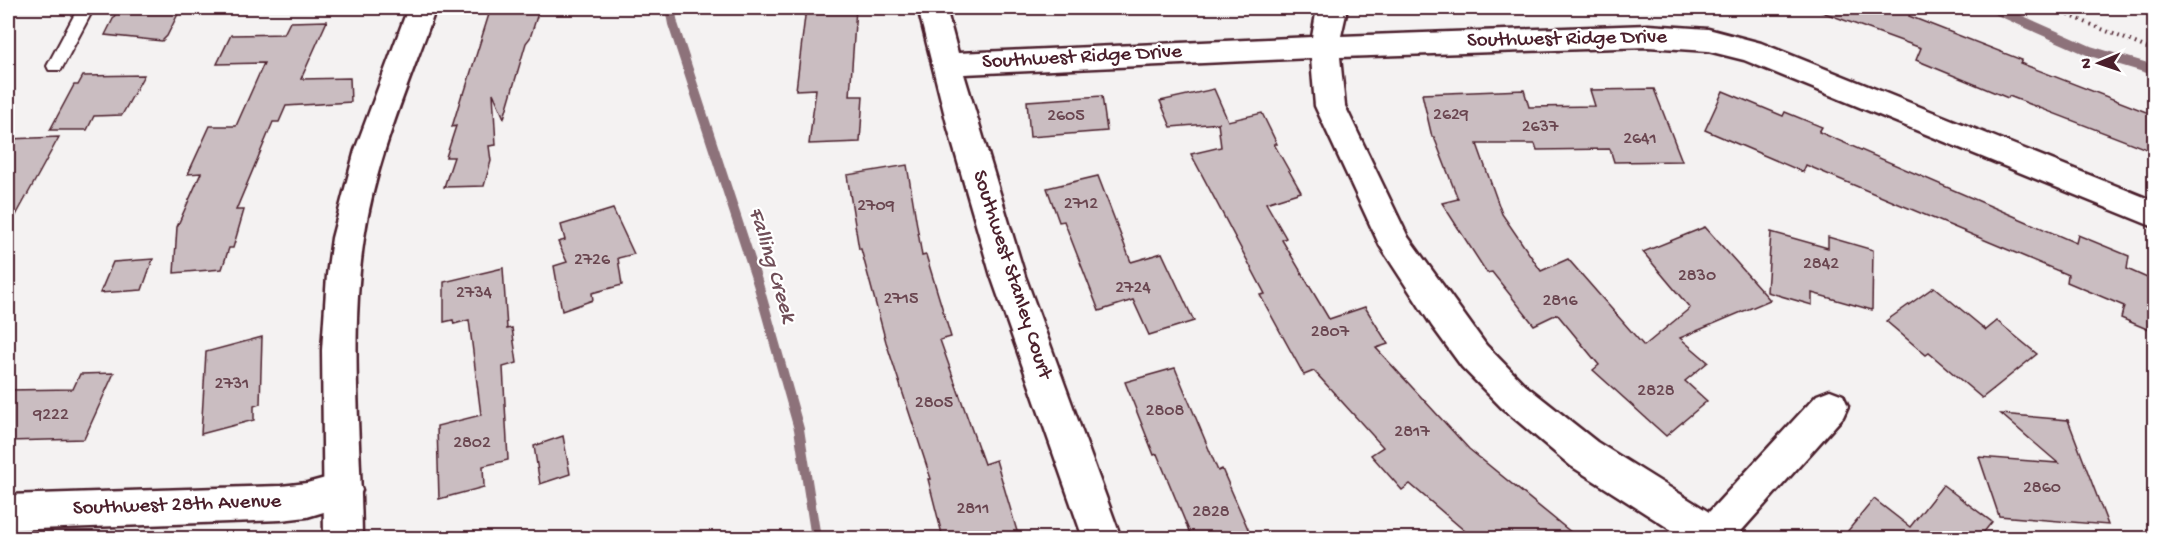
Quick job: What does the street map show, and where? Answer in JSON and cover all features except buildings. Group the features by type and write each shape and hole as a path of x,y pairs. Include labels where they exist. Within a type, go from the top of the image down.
{"street":[{"path":"343,538 341,327 348,239 363,176 422,8"},
{"name":"Southwest Stanley Court","path":"932,8 963,128 1008,276 1102,538"},
{"path":"1330,8 1332,14 1324,47 1329,106 1396,246 1474,356 1513,396 1584,453 1714,537 1830,406"},
{"name":"Southwest Ridge Drive","path":"947,64 1324,47 1648,36 1708,40 1751,51 2154,214"},
{"name":"Southwest 28th Avenue","path":"8,513 281,503 307,500 344,490"}],"lane":[{"path":"55,66 86,8"}],"path":[{"path":"2052,8 2154,51"}],"waterway":[{"name":"Falling Creek","path":"670,8 673,24 758,284 799,429 816,538"},
{"path":"1993,8 2090,51 2154,70"}]}
